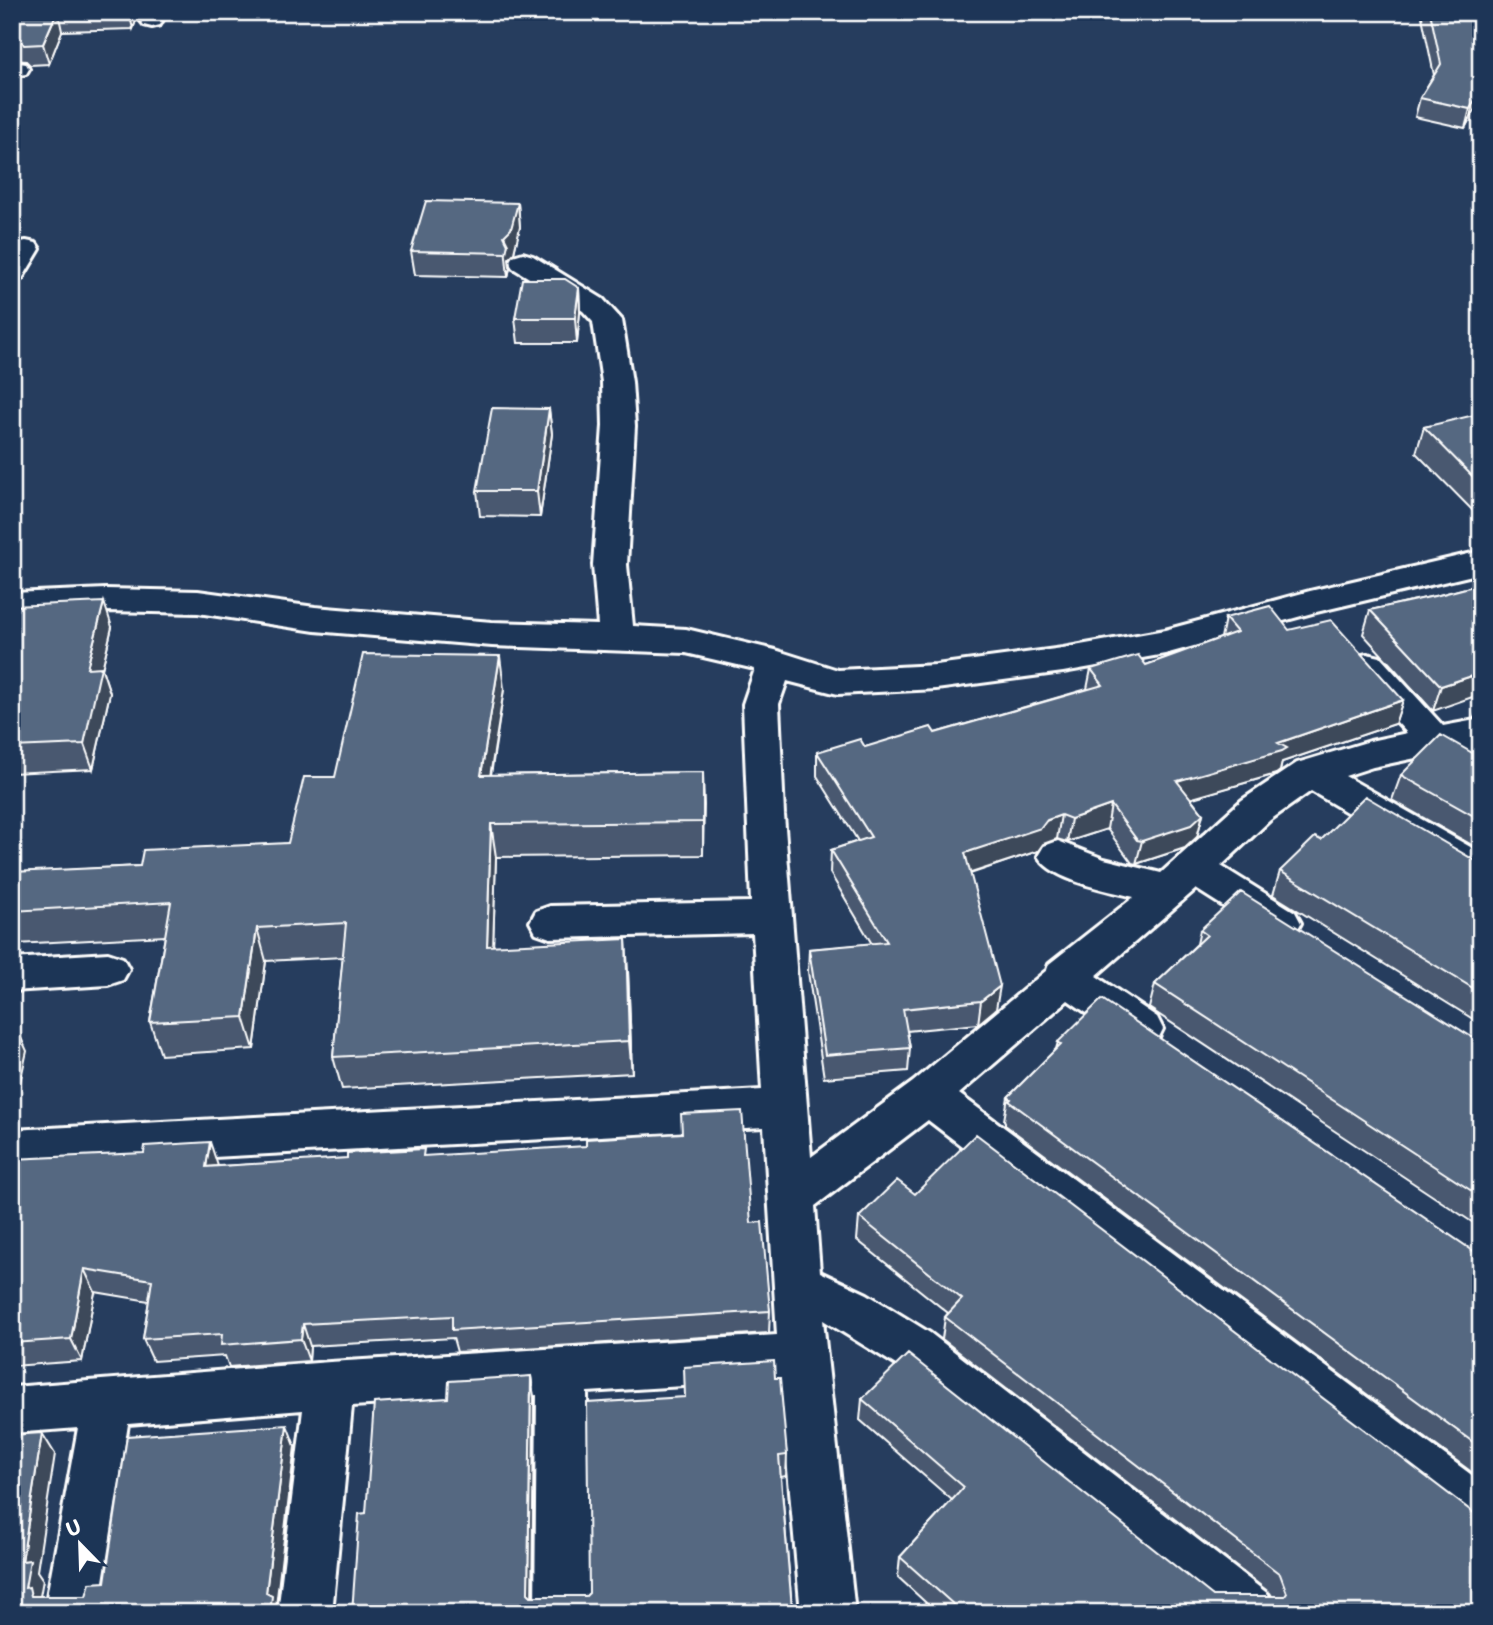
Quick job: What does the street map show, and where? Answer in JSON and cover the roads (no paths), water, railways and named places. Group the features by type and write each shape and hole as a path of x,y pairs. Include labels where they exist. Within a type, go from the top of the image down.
{"street":[{"path":"12,273 26,249"},
{"path":"523,262 593,305 607,320 617,382 619,426 610,565 617,637"},
{"path":"12,604 106,600 198,602 315,619 492,634 686,641 775,662 807,675 838,681 936,677 1063,660 1165,642 1310,602 1481,562"},
{"path":"1310,602 1436,742 1481,767"},
{"path":"775,662 761,704 771,917 793,1196 802,1356 828,1613"},
{"path":"793,1196 928,1095 1064,976 1181,879 1256,810 1310,773 1370,754 1481,732"},
{"path":"1310,773 1481,872"},
{"path":"1058,856 1095,872 1181,879 1308,940"},
{"path":"550,922 771,917"},
{"path":"12,975 108,969"},
{"path":"1064,976 1180,1054"},
{"path":"928,1095 1481,1513"},
{"path":"12,1149 786,1107"},
{"path":"798,1285 850,1309 913,1349 1249,1613"},
{"path":"12,1410 330,1385 802,1356"},
{"path":"562,1371 562,1613"},
{"path":"305,1613 330,1385"},
{"path":"71,1613 107,1403"}]}
